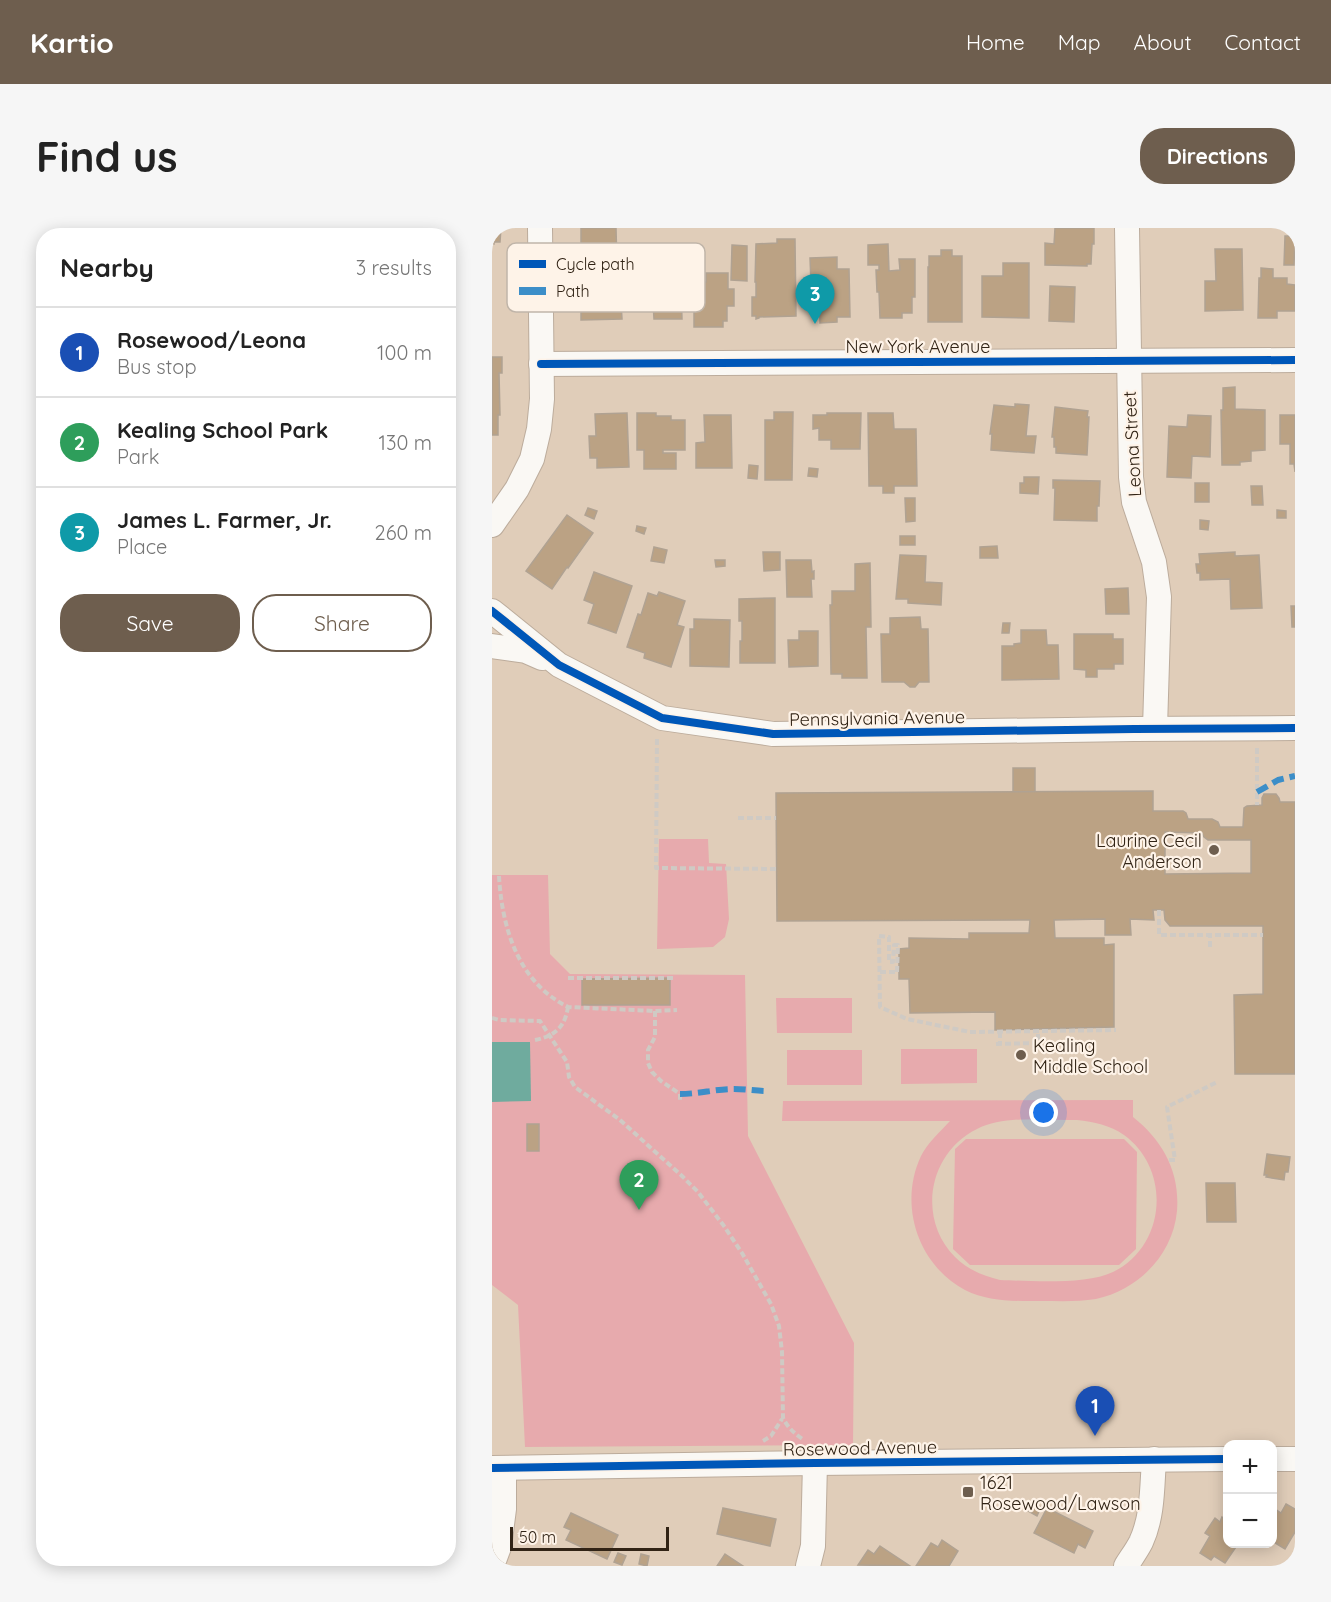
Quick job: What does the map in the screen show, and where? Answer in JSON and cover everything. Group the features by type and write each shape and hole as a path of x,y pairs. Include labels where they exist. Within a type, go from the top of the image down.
{"street":[{"path":"540,228 540,243"},
{"name":"Leona Street","path":"1127,228 1131,477 1134,502 1154,562 1159,597 1155,728"},
{"path":"492,525 517,489 532,459 539,429 542,399 541,312"},
{"name":"New York Avenue","path":"541,364 1295,360"},
{"path":"492,489 517,489"},
{"name":"Pennsylvania Avenue","path":"492,611 559,665 662,718 773,735 1155,728 1295,728"},
{"path":"492,646 526,651 559,665"},
{"path":"1126,1566 1140,1543 1147,1524 1151,1504 1154,1459"},
{"name":"Rosewood Avenue","path":"498,1468 1223,1459"},
{"path":"1277,1459 1295,1459"},
{"path":"808,1566 813,1546 815,1463"},
{"path":"492,1566 500,1547 504,1509 498,1468"}],"path":[{"path":"657,738 656,868 777,869"},
{"path":"1257,748 1257,806"},
{"path":"738,818 776,818"},
{"path":"499,876 507,930 520,962 546,992 568,1007 677,1010"},
{"path":"1159,910 1159,935 1263,935"},
{"path":"1210,935 1210,947"},
{"path":"880,972 898,972 898,945 894,945 893,962 889,962 889,937 879,936 880,1007 907,1019 970,1032 1116,1030"},
{"path":"568,978 676,978"},
{"path":"535,1040 550,1036 557,1031 565,1021 568,1007"},
{"path":"655,1011 655,1037 648,1050 648,1063 661,1081 680,1094 680,1102"},
{"path":"492,1018 540,1021 567,1062 569,1077 575,1087 620,1120 682,1176 698,1192 724,1226 771,1304 779,1326 782,1352 783,1418 787,1426 804,1440"},
{"path":"999,1032 998,1044 1038,1043 1038,1031"},
{"path":"1169,1160 1175,1160 1167,1107 1217,1082"},
{"path":"763,1441 771,1436 783,1418"}],"shaded area":[{"path":"659,839 708,839 709,863 726,864 729,919 725,937 713,947 657,949"},
{"path":"492,875 548,875 550,954 570,974 745,975 748,1136 854,1343 853,1445 525,1447 518,1305 492,1285"},
{"path":"776,998 852,998 852,1033 777,1033"},
{"path":"901,1049 977,1049 977,1083 901,1084"},
{"path":"787,1050 862,1050 862,1085 787,1085"},
{"path":"1133,1100 1133,1117 1144,1126 1161,1147 1176,1183 1177,1211 1169,1242 1161,1256 1139,1279 1126,1288 1096,1299 1022,1301 1002,1300 974,1294 949,1279 935,1265 924,1250 912,1213 914,1175 921,1156 950,1121 782,1121 783,1101","holes":["1026,1119 1077,1120 1107,1126 1124,1135 1139,1150 1150,1168 1156,1187 1156,1207 1152,1226 1144,1245 1131,1260 1113,1272 1102,1276 1058,1281 1000,1280 976,1272 955,1257 943,1242 932,1206 933,1188 938,1170 960,1140 977,1129 1000,1122"]},
{"path":"966,1139 1124,1139 1137,1152 1136,1249 1119,1265 970,1265 953,1249 955,1149"}],"water":[{"path":"492,1042 530,1042 531,1101 492,1102"}],"building":[{"path":"492,228 501,228 500,242 494,242 494,244 492,244"},
{"path":"581,228 616,228 616,243 581,243"},
{"path":"1055,228 1094,228 1091,264 1087,266 1045,265 1045,243 1054,244"},
{"path":"1285,236 1295,236 1294,265 1284,265"},
{"path":"777,239 795,239 796,316 756,319 756,316 752,316 752,297 756,297 756,244 777,243"},
{"path":"888,244 889,271 900,270 899,259 915,259 915,297 912,297 912,313 902,313 902,318 880,318 876,270 879,270 879,265 868,265 868,245"},
{"path":"732,245 747,246 747,281 731,280"},
{"path":"1215,249 1242,249 1243,310 1205,311 1205,281 1216,281"},
{"path":"941,250 952,250 952,256 962,256 962,322 928,322 929,256 941,256"},
{"path":"837,257 837,269 849,269 850,317 837,317 837,322 820,323 819,282 811,283 810,258"},
{"path":"1003,263 1029,263 1029,318 982,317 982,276 1003,276"},
{"path":"1261,268 1273,269 1273,278 1287,278 1287,284 1295,285 1295,311 1277,311 1277,318 1258,318"},
{"path":"706,273 728,273 728,289 734,289 734,306 727,306 727,321 723,321 723,327 694,327 694,312 705,312"},
{"path":"1050,286 1075,287 1074,322 1049,321"},
{"path":"581,312 622,312 622,319 581,320"},
{"path":"654,312 682,312 682,319 654,319"},
{"path":"492,357 502,357 502,373 499,373 498,435 492,435"},
{"path":"1235,387 1235,409 1265,410 1265,450 1251,451 1251,461 1240,462 1240,465 1222,465 1223,388"},
{"path":"1015,404 1029,405 1026,436 1036,436 1034,453 991,450 992,434 990,434 994,405 1015,407"},
{"path":"1055,407 1088,411 1087,455 1056,453 1054,437 1052,437"},
{"path":"774,412 793,412 792,480 765,480 765,420 774,420"},
{"path":"627,413 629,467 597,468 597,458 590,458 589,436 596,436 595,414"},
{"path":"637,413 656,413 656,416 671,416 671,420 685,420 685,450 663,450 663,453 676,453 676,469 644,469 644,450 637,450"},
{"path":"827,413 861,413 860,449 831,449 831,440 819,440 819,428 813,429 813,415 827,415"},
{"path":"868,413 893,413 894,429 916,429 917,486 894,486 894,493 883,493 883,486 869,486"},
{"path":"704,415 731,415 732,468 696,468 696,443 705,442"},
{"path":"1188,415 1211,416 1210,457 1192,456 1191,478 1167,477 1169,426 1187,427"},
{"path":"1280,415 1295,415 1295,472 1294,464 1290,464 1290,444 1280,444"},
{"path":"749,465 758,466 757,479 748,478"},
{"path":"809,468 818,469 817,477 808,476"},
{"path":"1024,477 1039,477 1038,494 1020,493 1020,483 1024,483"},
{"path":"1053,480 1100,481 1097,521 1054,520"},
{"path":"1195,483 1209,483 1209,502 1195,502"},
{"path":"1251,486 1262,486 1263,505 1252,505"},
{"path":"905,498 915,498 915,521 906,522"},
{"path":"588,508 597,511 594,519 585,515"},
{"path":"1277,510 1286,511 1286,518 1277,518"},
{"path":"567,515 593,533 552,589 526,571"},
{"path":"1200,520 1209,521 1208,530 1200,529"},
{"path":"637,526 646,528 644,534 636,531"},
{"path":"900,536 915,536 915,545 900,545"},
{"path":"997,546 998,558 980,558 980,547"},
{"path":"654,547 667,550 664,563 651,561"},
{"path":"763,552 780,552 780,570 764,571"},
{"path":"1235,552 1235,556 1259,555 1262,608 1231,609 1230,579 1200,580 1196,564 1200,564 1199,554"},
{"path":"900,555 926,556 925,582 942,583 941,605 908,603 908,599 896,599"},
{"path":"715,560 725,560 725,566 716,567"},
{"path":"786,560 811,560 812,572 814,571 814,579 811,579 812,597 787,597"},
{"path":"870,563 871,627 866,627 867,678 842,678 842,674 831,674 830,605 832,605 832,591 855,591 855,564"},
{"path":"594,572 632,586 616,633 588,623 594,604 584,600"},
{"path":"1128,588 1129,614 1106,614 1105,589"},
{"path":"659,592 685,601 677,625 684,627 671,667 644,658 645,653 627,647 648,593 657,596"},
{"path":"775,598 775,663 740,663 742,621 739,621 739,599"},
{"path":"1291,606 1295,606 1295,627 1292,627"},
{"path":"920,617 921,629 928,629 929,682 919,682 915,687 910,687 904,682 882,682 881,634 890,634 890,618"},
{"path":"694,619 730,620 729,667 690,666 690,629 694,629"},
{"path":"1003,623 1010,623 1009,633 1002,633"},
{"path":"1021,630 1046,630 1047,645 1058,645 1059,679 1002,680 1002,646 1014,646 1014,644 1021,643"},
{"path":"799,631 818,631 818,666 789,667 788,640 799,640"},
{"path":"1074,634 1113,634 1113,639 1123,639 1123,664 1114,664 1114,669 1097,669 1097,677 1086,677 1086,670 1074,669"},
{"path":"1013,768 1035,768 1035,792 1013,792"},
{"name":"Kealing Middle School","path":"1153,791 1153,811 1183,811 1188,819 1212,819 1218,822 1220,827 1243,827 1244,808 1262,805 1264,794 1276,794 1280,802 1295,802 1295,1074 1235,1074 1234,995 1263,994 1263,926 1170,926 1165,920 1164,910 1153,910 1154,920 1130,919 1131,935 1105,935 1105,919 1054,920 1055,938 1104,938 1104,945 1114,944 1114,1027 995,1030 995,1012 910,1013 909,979 899,979 899,949 909,948 909,938 969,939 969,933 1029,933 1030,920 777,921 776,793","holes":["1165,832 1202,833 1208,840 1251,840 1251,873 1165,874"]},
{"path":"670,978 670,1005 582,1005 582,979"},
{"path":"527,1124 539,1124 539,1151 527,1151"},
{"path":"1267,1154 1290,1157 1288,1172 1285,1172 1284,1180 1264,1175"},
{"path":"1206,1183 1235,1183 1236,1222 1207,1222"},
{"path":"1032,1503 1041,1507 1037,1516 1028,1511"},
{"path":"1286,1504 1295,1509 1295,1532 1285,1549 1277,1544 1277,1510 1281,1513"},
{"path":"723,1508 776,1519 770,1546 717,1534"},
{"path":"1047,1508 1093,1531 1085,1548 1078,1544 1074,1553 1034,1533"},
{"path":"571,1513 618,1535 607,1559 566,1540 571,1530 564,1527"},
{"path":"1222,1517 1223,1548 1235,1548 1225,1563 1214,1556 1211,1560 1200,1553 1210,1536 1205,1533 1215,1518 1220,1522"},
{"path":"942,1540 958,1551 949,1566 916,1566 931,1543 938,1547"},
{"path":"880,1546 910,1566 858,1565 868,1550 874,1554"},
{"path":"618,1553 626,1556 622,1565 614,1562"},
{"path":"641,1554 649,1556 647,1566 639,1564"},
{"path":"725,1554 743,1566 717,1566"}],"marked path":[{"path":"1257,792 1278,780 1295,776"},
{"path":"680,1094 727,1089 768,1091"}],"cycle path":[{"path":"541,364 1295,360"},
{"path":"492,611 559,665 662,718 773,734 1295,728"},
{"path":"492,1468 1223,1459"}],"place":[{"name":"James L. Farmer, Jr.","path":"815,324"},
{"name":"Laurine Cecil Anderson","path":"1214,850"},
{"name":"Kealing Middle School","path":"1021,1055"},
{"name":"Kealing School Park","path":"639,1210"},
{"name":"Rosewood/Leona","path":"1095,1436"},
{"name":"1621 Rosewood/Lawson","path":"968,1492"}]}
